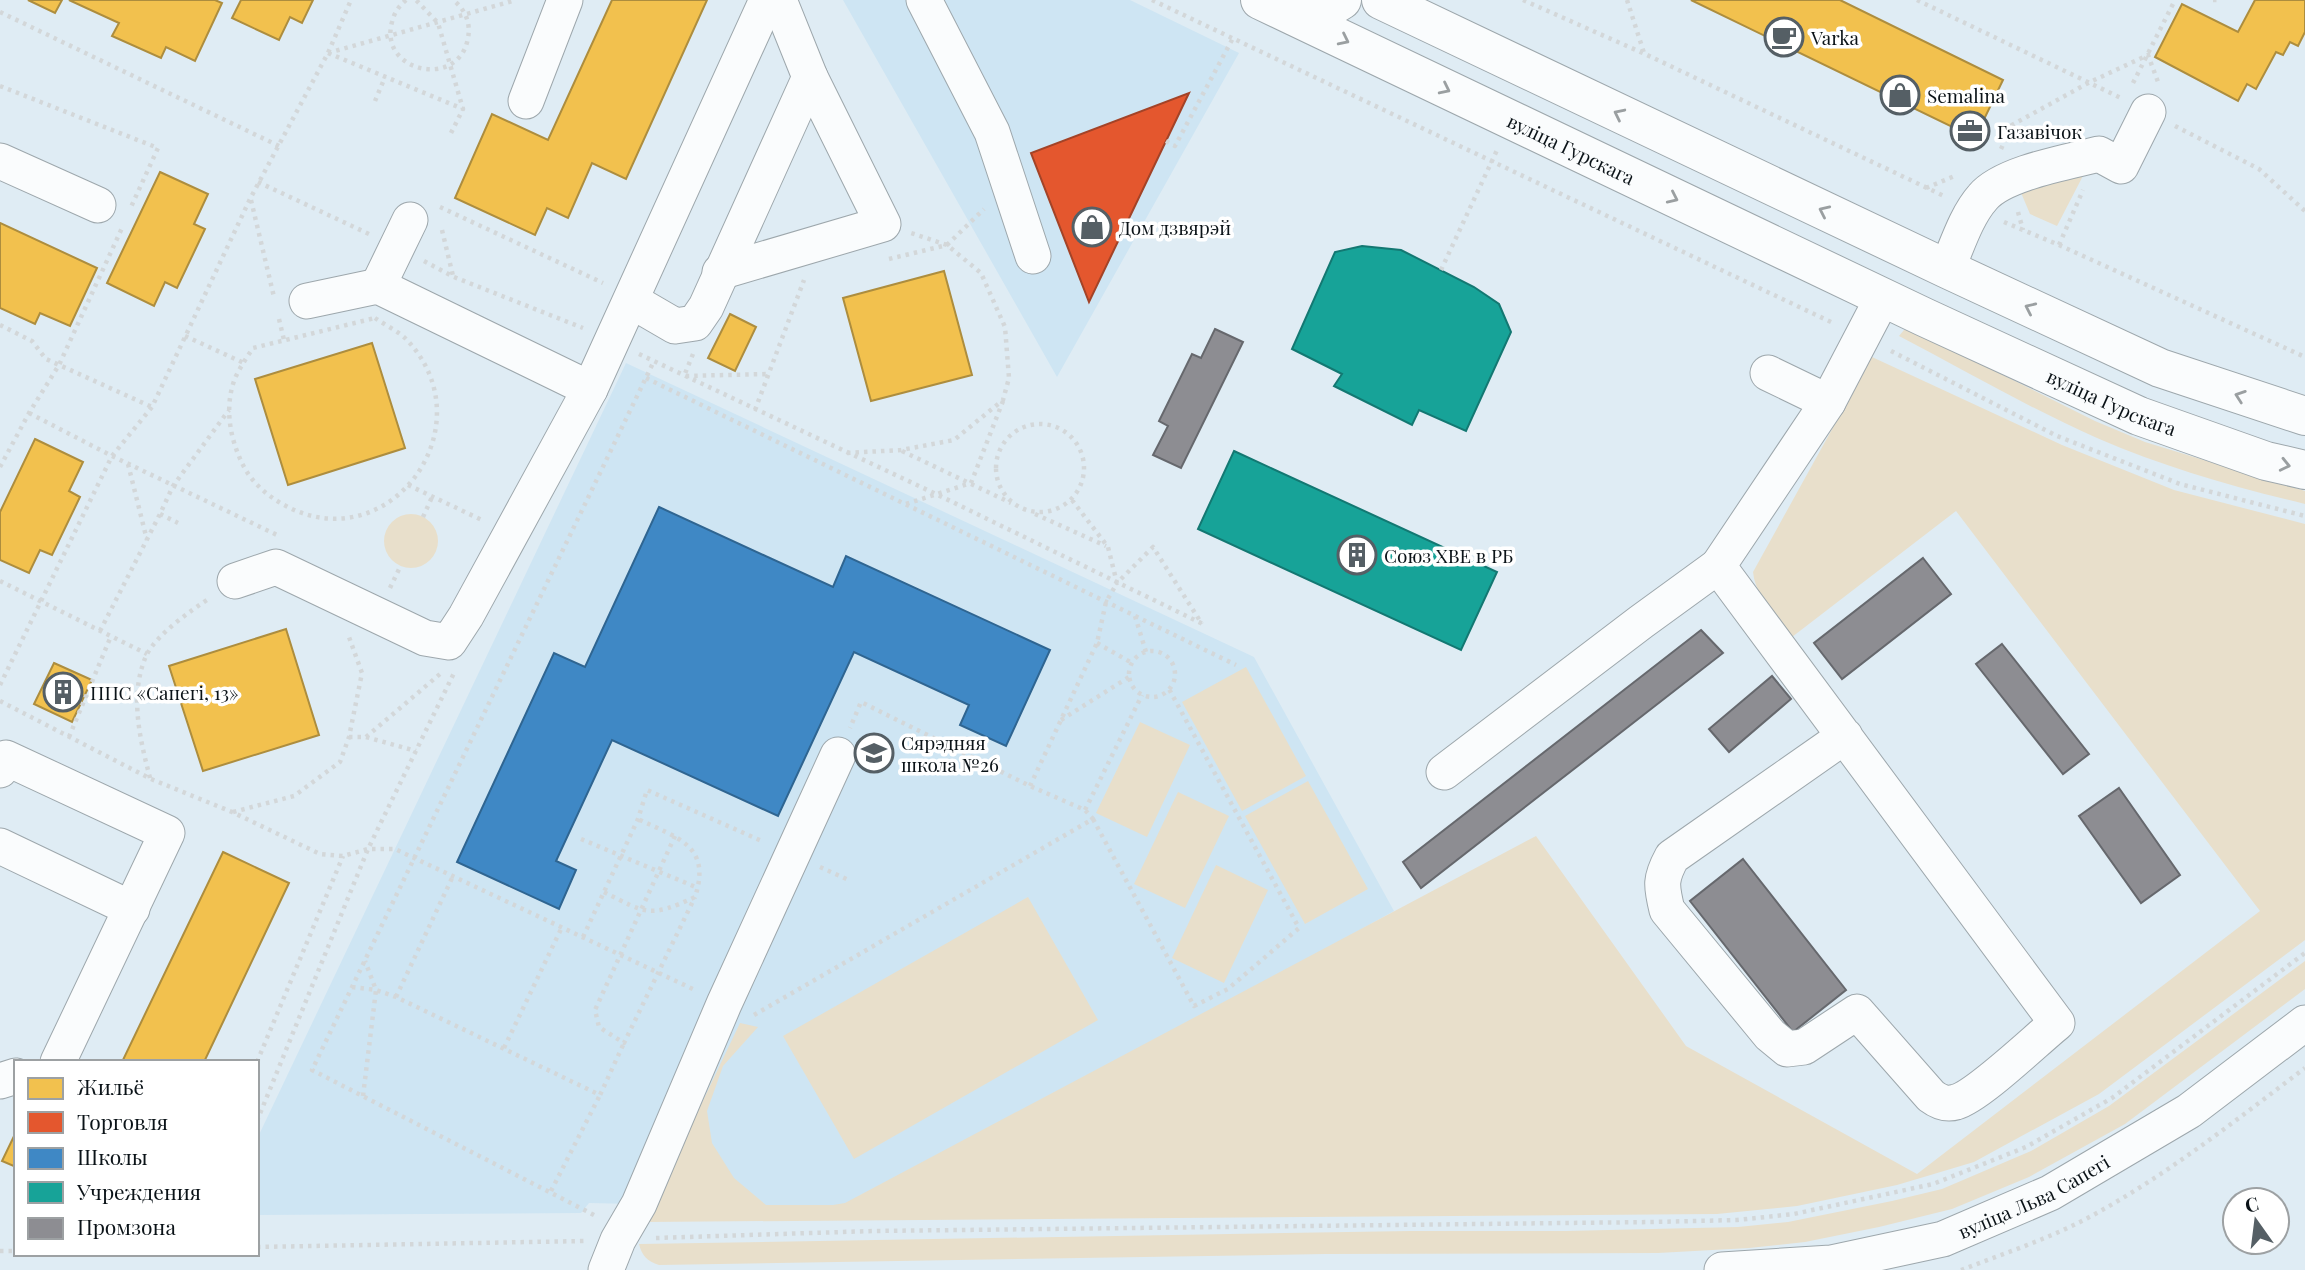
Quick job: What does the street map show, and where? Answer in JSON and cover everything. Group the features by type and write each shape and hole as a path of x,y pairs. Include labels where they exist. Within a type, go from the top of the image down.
{"main road":[{"name":"вуліца Гурскага","path":"1260,0 1924,317 2139,415 2266,461 2305,470"},
{"path":"1295,16 1321,13 1342,0"},
{"path":"1381,0 2160,368 2298,409"},
{"path":"1883,297 1905,249"},
{"path":"1924,317 1947,269"}],"street":[{"path":"526,101 565,0"},
{"path":"235,581 276,567 425,638 449,642 590,389 612,341 623,295 767,0"},
{"path":"720,272 883,224 810,77 779,0"},
{"path":"925,0 992,132 1033,256"},
{"path":"623,295 675,326 695,323 706,307 810,77"},
{"path":"1947,269 1984,195 2008,179 2099,154 2121,166 2164,110"},
{"path":"0,161 118,211"},
{"path":"378,286 422,229"},
{"path":"287,306 378,286 590,389"},
{"path":"1444,772 1640,622 1718,566 1828,401 1883,297"},
{"path":"1768,373 1828,401"},
{"path":"1718,566 1845,736 2057,1023 1976,1091 1957,1102 1941,1103 1931,1096 1857,1012 1804,1047 1787,1049 1770,1035 1667,909 1662,893 1662,875 1672,857 1845,736"},
{"path":"606,1250 639,1204 724,1004 838,755"},
{"path":"0,770 6,758 167,833 59,1060"},
{"path":"0,846 132,909"},
{"name":"вуліца Льва Сапегі","path":"1722,1270 1831,1264 1942,1239 2038,1198 2189,1111 2305,1023"}],"path":[{"path":"0,685 1,677 42,602 112,456 152,407 250,199 328,53 351,0"},
{"path":"406,0 394,15 390,27 391,37 397,53 406,63 431,71 451,64 463,52 468,40 466,15 453,0"},
{"path":"416,0 438,23 451,64 463,109 452,133"},
{"path":"328,53 516,0"},
{"path":"1152,0 1863,337 2057,436 2180,484 2305,516"},
{"path":"1523,0 1645,54 1950,199"},
{"path":"1628,0 1645,54"},
{"path":"1917,0 2090,82 2164,110 2259,169 2305,211"},
{"path":"0,12 279,146"},
{"path":"1166,141 1175,146 1233,38"},
{"path":"328,53 463,109"},
{"path":"2023,230 2008,179 1997,159 2012,125 2090,82 2148,55 2164,110"},
{"path":"375,101 386,77"},
{"path":"0,86 158,148 118,211 58,365 0,467"},
{"path":"1364,102 1368,94"},
{"path":"1441,270 1498,148"},
{"path":"258,183 422,229 454,276 612,341 936,495 1117,583 1178,613 1203,624 1153,547 1117,583 1106,601 1097,643 1030,786"},
{"path":"250,199 287,306 284,340"},
{"path":"422,229 436,205 623,295"},
{"path":"2001,221 2305,357"},
{"path":"883,224 947,245 981,273 1005,327 1009,378 971,483 905,504"},
{"path":"422,229 454,276"},
{"path":"755,410 819,243"},
{"path":"375,318 405,338 426,366 437,399 436,435 423,468 400,495 370,513 335,519 300,514 270,498 247,473 233,443 229,410 236,377 244,363 253,348 375,318"},
{"path":"0,326 32,341 46,359 152,407"},
{"path":"185,336 244,363"},
{"path":"684,376 694,352"},
{"path":"606,1250 594,1214 312,1070 654,361"},
{"path":"684,376 769,374"},
{"path":"646,377 1236,665"},
{"path":"844,453 901,450 954,440 1003,400"},
{"path":"100,631 173,486 229,410"},
{"path":"29,413 128,464 278,535"},
{"path":"1041,423 1062,428 1079,444 1085,460 1084,479 1077,494 1053,511 1035,512 1014,504 1003,493 998,482 996,462 1003,442 1020,427 1041,423"},
{"path":"901,450 1108,547"},
{"path":"128,464 147,540"},
{"path":"408,485 490,524"},
{"path":"423,517 432,496"},
{"path":"1072,500 1108,547 1117,583"},
{"path":"160,514 178,523"},
{"path":"390,589 401,565"},
{"path":"0,581 147,654"},
{"path":"151,779 138,731 138,686 147,654 177,620 235,581"},
{"path":"378,583 402,594"},
{"path":"232,812 294,796 340,762 349,737 362,673 334,596"},
{"path":"1134,615 1146,652"},
{"path":"69,737 111,636"},
{"path":"1097,643 1132,663"},
{"path":"1146,652 1162,654 1172,664 1175,674 1169,689 1158,696 1142,695 1131,685 1129,677 1132,663 1146,652"},
{"path":"259,1116 368,849 457,666"},
{"path":"366,737 443,671"},
{"path":"1060,720 1129,677"},
{"path":"838,755 861,702 1030,786 1085,810 1093,820 1194,1006 1228,989 1299,928 1169,689"},
{"path":"1085,810 1142,695"},
{"path":"0,701 151,779 232,812 320,855 343,856 368,849 395,849 724,1004 756,1016 1093,820"},
{"path":"349,737 366,737 416,751"},
{"path":"583,937 638,819 648,790 851,881"},
{"path":"551,1191 600,1096 695,897 701,878 695,853 681,839 638,819"},
{"path":"624,1043 599,1027 595,1010 675,836"},
{"path":"581,839 698,888"},
{"path":"258,1060 343,856"},
{"path":"396,997 453,876"},
{"path":"604,892 641,911 667,910 695,897"},
{"path":"504,1048 562,927"},
{"path":"259,1247 606,1250 873,1231 1653,1223 1737,1220 1794,1214 1933,1184 2026,1147 2112,1098 2305,953"},
{"path":"363,1096 376,990 365,961"},
{"path":"352,987 376,990 396,997 600,1096"}],"shaded area":[{"path":"843,0 1130,0 1239,53 1057,377"},
{"path":"2086,170 2057,226 2030,214 2019,188"},
{"path":"1911,329 2095,421 2145,442 2305,491 2305,504 2200,476 2097,438 2022,402 1899,336 1904,330"},
{"path":"1872,357 2062,445 2174,490 2305,524 2305,940 2099,1094 1974,1162 1897,1185 1797,1206 1717,1214 645,1222 740,1023 758,1027 723,1066 707,1111 712,1143 734,1178 766,1205 845,1203 1536,836 1686,1046 1917,1174 2260,911 1956,511 1792,637 1768,606 1758,590 1753,572"},
{"name":"Сярэдняя школа №26","path":"626,363 1254,657 1394,911 858,1209 589,1203 581,1213 259,1215 259,1135"},
{"path":"411,514 430,522 438,541 430,560 411,568 392,560 384,541 392,522"},
{"path":"1246,667 1306,776 1242,811 1182,702"},
{"path":"1140,722 1190,745 1147,837 1096,813"},
{"path":"1308,781 1368,889 1305,924 1245,816"},
{"path":"1178,792 1229,816 1185,908 1134,884"},
{"path":"1216,865 1268,890 1224,983 1172,958"},
{"path":"1028,897 1098,1020 854,1159 783,1036"},
{"path":"2305,961 2305,989 2125,1124 2029,1177 1952,1209 1805,1242 1658,1253 1325,1254 659,1265 646,1258 639,1244 1410,1231 1566,1231 1738,1227 1788,1222 1942,1189 2031,1151 2109,1106"}],"building: Жильё":[{"path":"28,0 62,0 55,13"},
{"path":"69,0 215,0 222,3 195,61 166,47 161,58 112,36 119,23"},
{"path":"241,0 313,0 302,23 290,17 279,40 232,18"},
{"path":"612,0 707,0 626,179 592,163 568,218 547,208 535,235 455,198 492,114 548,140"},
{"path":"1691,0 1840,0 2003,80 1975,138"},
{"path":"2255,0 2305,0 2305,32 2298,46 2290,42 2283,55 2276,52 2256,89 2247,84 2238,101 2155,57 2182,4 2238,32"},
{"path":"160,172 208,194 194,224 205,229 177,288 165,282 154,306 107,283"},
{"path":"0,223 97,268 70,326 40,313 35,324 0,308"},
{"path":"944,271 972,375 871,401 843,298"},
{"path":"730,314 756,327 735,371 708,358"},
{"path":"372,343 405,448 288,485 255,379"},
{"path":"35,439 83,462 69,491 80,497 52,555 40,550 29,573 0,560 0,512"},
{"path":"286,629 319,735 203,771 169,666"},
{"name":"ППС «Сапегі, 13»","path":"54,663 92,680 72,722 34,704"},
{"path":"223,852 289,883 205,1060 123,1060"},
{"path":"14,1136 14,1166 2,1161"}],"building: Торговля":[{"name":"Дом дзвярэй","path":"1189,93 1166,141 1089,302 1031,153"}],"building: Школы":[{"name":"Сярэдняя школа №26","path":"659,507 833,587 846,556 1050,650 1006,746 960,725 969,705 854,652 778,816 612,740 556,861 576,870 559,909 457,862 554,653 585,667"}],"building: Учреждения":[{"path":"1362,246 1401,250 1474,287 1499,304 1511,332 1466,431 1419,410 1412,425 1334,386 1342,374 1292,349 1335,252"},
{"name":"Союз ХВЕ в РБ","path":"1234,451 1497,572 1461,650 1198,529"}],"building: Промзона":[{"path":"1215,329 1243,342 1181,468 1153,455 1168,426 1159,421 1192,354 1201,358"},
{"path":"1923,558 1951,594 1842,679 1814,643"},
{"path":"1701,630 1723,653 1421,888 1403,862"},
{"path":"2002,644 2089,754 2063,774 1976,664"},
{"path":"1772,676 1791,699 1729,752 1709,729"},
{"path":"2119,788 2180,875 2141,903 2079,816"},
{"path":"1743,859 1846,990 1793,1032 1690,901"}],"place":[{"name":"Varka","path":"1784,37"},
{"name":"Semalina","path":"1900,95"},
{"name":"Газавічок","path":"1970,131"},
{"name":"Дом дзвярэй","path":"1092,227"},
{"name":"Союз ХВЕ в РБ","path":"1357,555"},
{"name":"ППС «Сапегі, 13»","path":"63,692"},
{"name":"Сярэдняя школа №26","path":"874,753"}]}
